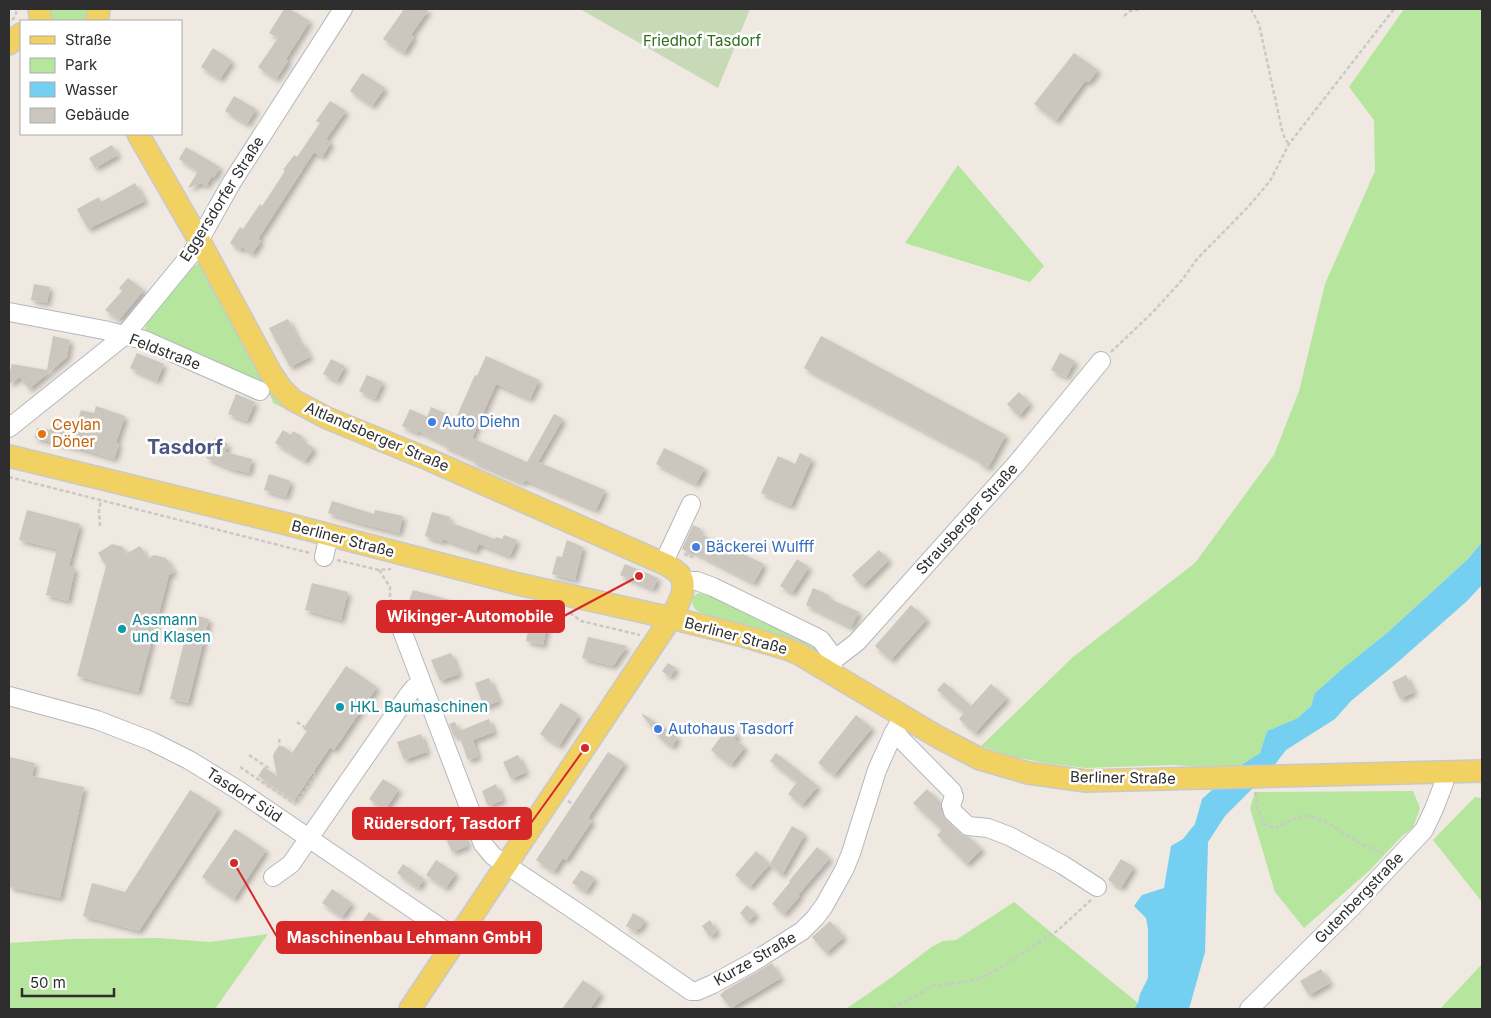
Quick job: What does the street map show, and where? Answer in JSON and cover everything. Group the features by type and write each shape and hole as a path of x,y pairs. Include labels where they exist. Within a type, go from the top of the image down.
{"main road":[{"path":"9,44 18,25"},
{"name":"Altlandsberger Straße","path":"139,135 199,240 270,373 292,400 327,418 430,460 663,564 679,573 683,581"},
{"name":"Berliner Straße","path":"9,456 122,482 518,584 740,635 787,649 832,665 899,724 938,737 980,759 1028,773 1086,781 1482,771"},
{"path":"410,1009 671,618 683,591 683,581"}],"street":[{"name":"Eggersdorfer Straße","path":"9,428 124,336 192,253 232,182 342,9"},
{"name":"Feldstraße","path":"9,312 104,330 144,340 260,392"},
{"name":"Strausberger Straße","path":"832,665 857,642 941,550 1017,464 1101,361"},
{"path":"663,564 691,504"},
{"path":"324,557 329,535"},
{"path":"683,581 697,581 713,587 816,637 821,640 832,665"},
{"path":"398,620 483,844 493,856 506,866"},
{"path":"273,877 290,864 409,694 414,688 422,685"},
{"name":"Tasdorf Süd","path":"9,696 97,720 152,741 189,760 457,939"},
{"path":"899,724 952,792 954,797 951,805 953,812 968,826 988,828 1009,836 1063,865 1097,888"},
{"name":"Kurze Straße","path":"506,866 589,920 691,991 697,991 753,962 802,931 820,912 844,870 877,770 899,724"},
{"name":"Gutenbergstraße","path":"1249,1009 1424,830 1444,783 1444,771"}],"path":[{"path":"18,9 18,25"},
{"path":"1124,16 1130,10 1143,9"},
{"path":"1251,9 1259,24 1282,130 1289,144"},
{"path":"1101,361 1153,312 1206,250 1214,244 1270,181 1289,144 1394,9"},
{"name":"Berliner Straße","path":"9,476 379,570 390,587 390,597 398,620"},
{"path":"100,526 99,512 101,500"},
{"path":"297,722 304,727"},
{"path":"279,739 280,747"},
{"path":"249,755 270,769"},
{"path":"240,767 295,804 316,774 313,772"},
{"path":"1255,790 1257,808 1264,824 1277,828 1305,816 1317,818 1365,845 1398,858"},
{"path":"567,800 573,804"},
{"path":"892,1009 933,986 976,980 995,971 1057,931 1088,904 1097,888"}],"green space":[{"path":"44,9 91,9 86,20 48,20"},
{"name":"Friedhof Tasdorf","path":"580,9 750,9 718,88"},
{"path":"1404,9 1482,9 1482,542 1468,559 1387,633 1315,693 1311,706 1298,718 1267,731 1260,753 1235,769 1172,765 1085,768 1010,756 981,746 1073,657 1195,563 1274,455 1299,391 1325,284 1375,171 1374,120 1349,87"},
{"path":"958,165 1044,266 1030,282 905,243"},
{"path":"198,264 203,266 284,405 283,408 273,403 269,394 256,384 147,334 145,330 146,322 193,266"},
{"path":"699,593 712,597 816,645 821,654 778,635 701,613 692,602 692,597"},
{"path":"1413,791 1420,808 1413,828 1403,835 1370,870 1304,928 1275,892 1250,808 1255,792"},
{"path":"1475,797 1482,798 1482,902 1433,840"},
{"path":"1014,902 1138,1003 1134,1009 846,1009 933,946 943,941 956,940"},
{"path":"268,934 215,1009 9,1009 9,943 71,939 159,938 210,942"},
{"path":"1482,964 1482,1009 1440,1009"}],"water":[{"path":"1482,542 1482,585 1467,601 1351,701 1335,719 1286,750 1270,771 1225,816 1208,842 1205,952 1189,1009 1134,1009 1148,978 1148,929 1146,918 1134,906 1142,895 1164,888 1171,846 1183,839 1195,824 1202,799 1235,769 1260,753 1267,731 1298,718 1311,706 1315,693 1387,633 1468,559"}],"building":[{"path":"284,9 290,9 310,21 276,79 258,67 278,38 269,33"},
{"path":"404,9 429,9 411,35 414,37 404,53 383,39"},
{"path":"213,48 232,61 220,79 201,67"},
{"path":"1074,53 1098,70 1089,82 1085,81 1056,121 1034,104"},
{"path":"362,73 385,88 372,106 350,91"},
{"path":"234,96 256,109 247,124 225,111"},
{"path":"330,101 346,111 326,139 331,143 322,157 314,152 258,239 261,241 252,254 242,247 240,250 230,243 240,227 243,229 260,204 262,206 294,155 297,157 320,123 316,121"},
{"path":"112,145 118,155 95,168 89,158"},
{"path":"186,147 220,167 214,178 212,176 206,186 201,183 188,188 198,171 179,159"},
{"path":"135,183 145,201 88,229 77,209 99,197 101,202"},
{"path":"128,278 144,290 119,320 105,310 122,291 119,288"},
{"path":"34,284 50,287 47,303 31,300"},
{"path":"288,319 300,343 302,342 310,357 290,367 269,328"},
{"path":"53,336 70,340 67,357 29,389 20,377 9,384 12,364 47,370"},
{"path":"821,336 1006,435 988,468 978,462 979,460 804,368"},
{"path":"137,353 164,364 157,381 130,368"},
{"path":"1060,353 1075,361 1066,377 1051,370"},
{"path":"486,356 539,380 530,399 496,384 472,438 527,462 554,414 563,419 538,462 605,490 596,510 525,480 523,483 472,461 473,459 444,446 445,444 418,431 417,433 402,426 410,409 427,417 431,407 456,418 475,375 477,376"},
{"path":"331,359 345,366 337,381 323,374"},
{"path":"367,375 383,382 375,399 359,391"},
{"path":"1019,392 1030,403 1019,416 1007,404"},
{"path":"236,394 255,402 247,421 228,414"},
{"path":"96,406 125,416 116,443 119,444 114,459 35,438 37,428 50,430 52,423 75,429 81,410 94,413"},
{"path":"283,430 291,435 293,431 303,437 301,440 314,448 305,461 275,443"},
{"path":"215,438 228,444 225,452 252,459 249,473 232,469 206,458"},
{"path":"664,448 705,468 696,484 656,464"},
{"path":"800,453 812,459 791,506 761,493 778,456 795,464"},
{"path":"269,474 291,481 286,497 264,490"},
{"path":"332,501 374,514 375,510 403,516 399,533 328,513"},
{"path":"27,510 80,524 69,566 75,568 68,601 46,595 57,549 19,540"},
{"path":"432,512 450,517 449,522 495,539 496,537 502,539 504,535 517,540 510,556 479,544 476,551 443,539 442,542 425,536"},
{"path":"693,525 701,529 699,533 764,564 754,583 690,550 689,552 682,549"},
{"path":"567,540 583,547 575,580 552,574 557,556 562,557"},
{"name":"Assmann und Klasen","path":"112,544 123,547 126,554 140,546 148,559 154,555 166,558 174,572 169,575 138,692 77,676 106,566 98,553"},
{"path":"879,550 889,560 863,586 852,575"},
{"path":"797,559 809,567 792,593 780,586"},
{"path":"625,564 658,578 653,589 620,575"},
{"path":"312,583 348,592 341,620 305,610"},
{"path":"813,588 829,595 828,598 859,612 851,627 806,605"},
{"path":"413,590 495,612 492,624 462,616 461,621 419,610 419,607 408,604"},
{"path":"911,605 927,619 891,660 875,646"},
{"path":"191,614 209,619 188,703 170,699"},
{"path":"530,621 547,625 543,645 526,641"},
{"path":"588,637 627,646 613,666 582,658"},
{"path":"451,653 459,674 440,681 431,660"},
{"path":"668,663 676,668 670,677 662,671"},
{"name":"HKL Baumaschinen","path":"346,666 377,687 334,750 330,747 294,801 258,776 264,767 277,776 273,755 278,747 283,746 292,753 307,731 303,729"},
{"path":"1406,675 1414,692 1400,699 1392,682"},
{"path":"489,678 499,701 484,707 475,683"},
{"path":"944,682 971,706 991,684 1007,698 975,733 959,719 964,713 937,690"},
{"path":"561,703 579,715 559,746 540,734"},
{"name":"Autohaus Tasdorf","path":"643,714 678,737 672,747 661,739"},
{"path":"856,715 872,728 834,775 818,763"},
{"path":"489,719 494,732 473,740 478,757 468,760 459,735 454,737 449,724 455,722 459,731"},
{"path":"728,727 738,735 734,739 745,747 731,765 711,750"},
{"path":"421,734 427,752 404,760 397,742"},
{"path":"608,752 625,763 588,818 592,821 566,860 563,858 554,872 536,860"},
{"path":"776,753 818,786 802,805 788,794 797,782 770,761"},
{"path":"518,755 526,772 511,779 503,762"},
{"path":"9,757 35,763 32,776 84,787 60,898 9,887"},
{"path":"383,779 399,789 385,810 369,799"},
{"path":"496,784 503,800 488,806 482,791"},
{"path":"927,789 941,803 940,808 946,820 982,849 967,864 937,835 942,830 913,803"},
{"path":"190,790 219,808 139,931 83,916 92,883 125,892"},
{"path":"459,822 468,846 452,852 442,829"},
{"path":"792,826 805,834 782,875 770,864"},
{"path":"235,829 266,850 234,899 202,877"},
{"path":"817,847 830,858 784,914 772,904"},
{"path":"756,851 770,864 750,887 735,875"},
{"path":"1121,859 1134,867 1121,888 1108,880"},
{"path":"436,860 456,873 446,888 426,875"},
{"path":"403,864 424,879 418,888 397,873"},
{"path":"581,870 595,878 586,892 572,883"},
{"path":"332,889 352,903 342,917 322,903"},
{"path":"747,905 756,914 748,922 740,913"},
{"path":"369,912 380,920 377,925 380,927 371,941 356,930"},
{"path":"633,913 645,920 636,932 626,926"},
{"path":"710,920 717,931 710,937 702,926"},
{"path":"830,921 844,937 826,953 812,937"},
{"path":"772,963 781,978 731,1008 720,995 724,991"},
{"path":"1321,969 1330,983 1309,995 1300,981"},
{"path":"583,980 601,993 590,1009 562,1009"}],"place":[{"name":"Auto Diehn","path":"432,422"},
{"name":"Ceylan Döner","path":"42,434"},
{"name":"Bäckerei Wulfff","path":"696,547"},
{"name":"Wikinger-Automobile","path":"639,576"},
{"name":"Assmann und Klasen","path":"122,629"},
{"name":"HKL Baumaschinen","path":"340,707"},
{"name":"Autohaus Tasdorf","path":"658,729"},
{"name":"Rüdersdorf, Tasdorf","path":"585,748"},
{"name":"Maschinenbau Lehmann GmbH","path":"234,863"}],"district":[{"name":"Tasdorf","path":"185,447"}]}
